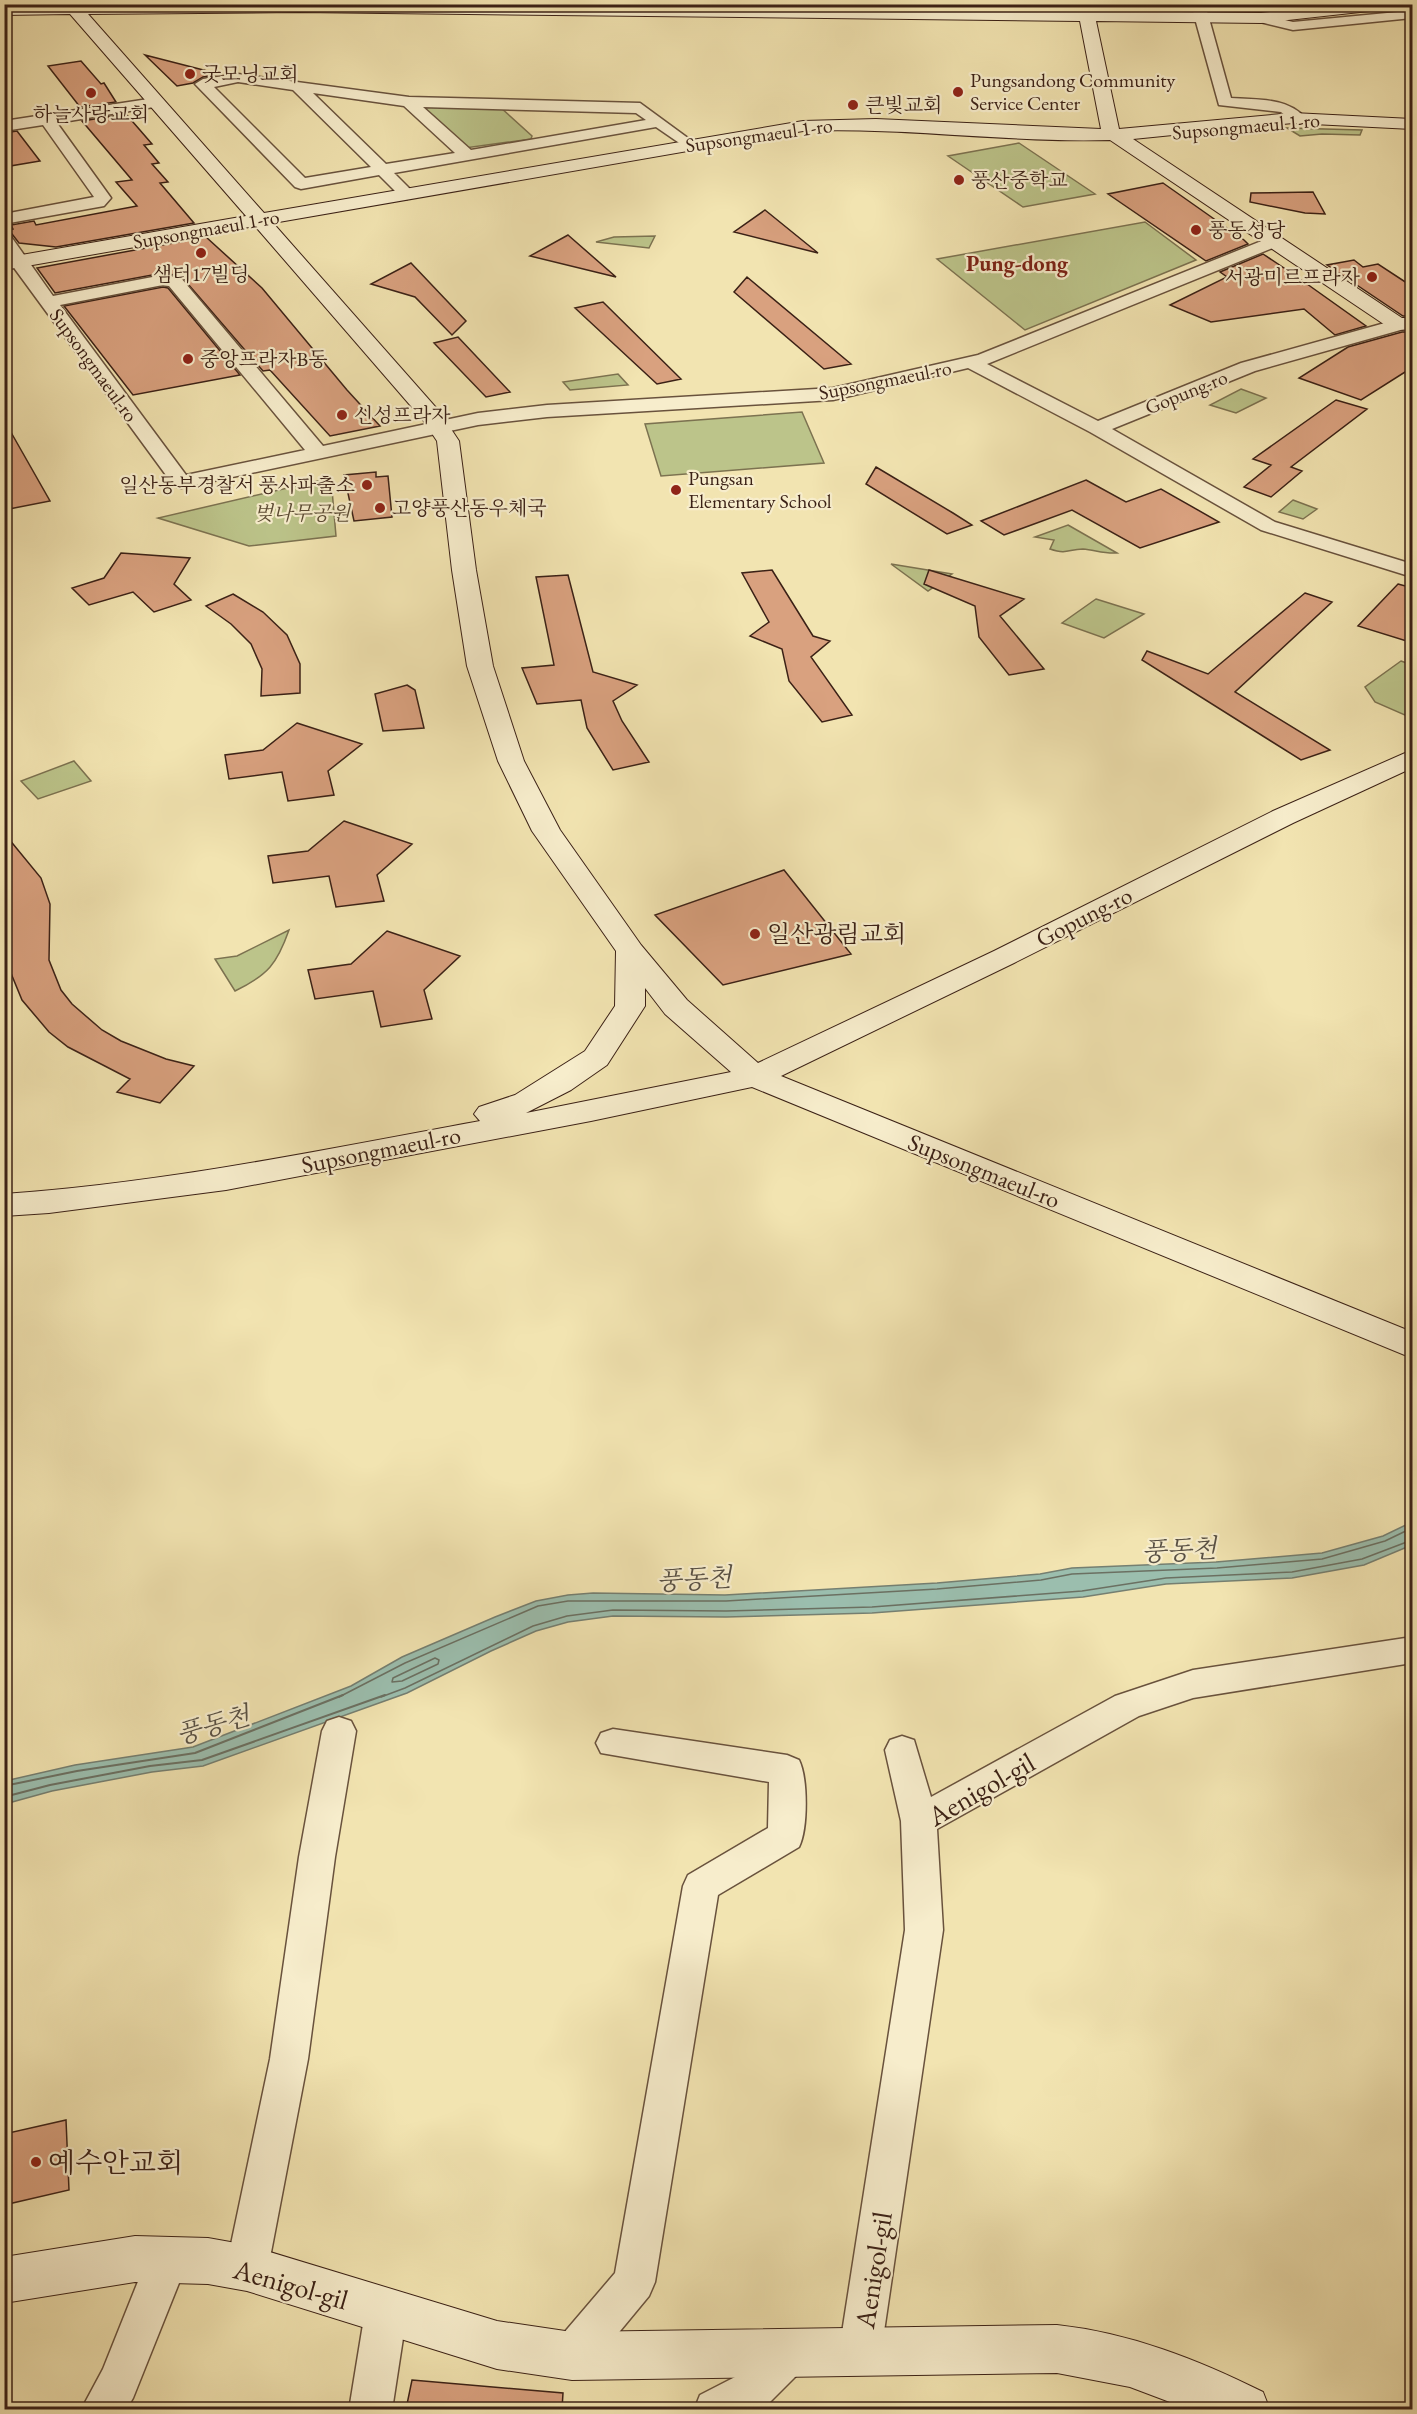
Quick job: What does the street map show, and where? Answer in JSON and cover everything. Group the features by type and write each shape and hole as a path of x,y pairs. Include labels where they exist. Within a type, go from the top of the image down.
{"main road":[{"path":"4,10 72,6 512,7 1087,16 1200,11 1261,18 1387,4"},
{"name":"Supsongmaeul-ro","path":"72,6 260,220 438,426 448,441 464,570 480,666 511,761 546,831 631,951 676,1006 755,1077 1413,1346"},
{"path":"1087,16 1108,127 1115,135"},
{"name":"Supsongmaeul 1-ro","path":"11,262 803,126 850,123 1115,135 1163,133 1297,118 1411,123"},
{"name":"Supsongmaeul 1-ro","path":"1115,135 1405,325"},
{"name":"Gopung-ro","path":"755,1077 873,1018 1004,957 1283,817 1374,778 1413,758"},
{"path":"365,1154 526,1102 560,1083 596,1058 630,1006 631,951"},
{"name":"Supsongmaeul-ro","path":"4,1204 49,1202 226,1179 712,1088 755,1077"},
{"path":"1162,1245 1232,1252 1413,1325"},
{"path":"1162,1245 1202,1273 1413,1361"},
{"name":"Aenigol-gil","path":"4,2280 135,2259 168,2258 208,2261 247,2268 496,2345 572,2356 1081,2351 1137,2362 1245,2409"}],"street":[{"path":"1200,11 1224,102 1285,108 1297,118"},
{"path":"1261,18 1293,26 1374,18 1411,11"},
{"path":"659,123 301,184 203,84 238,78 409,102 640,108 688,144"},
{"path":"297,86 407,194"},
{"path":"409,102 467,155"},
{"path":"4,126 155,103"},
{"path":"509,104 554,140"},
{"path":"4,219 98,203 103,198 47,119"},
{"path":"4,239 11,262 48,302"},
{"name":"Supsongmaeul-ro","path":"319,454 175,282 163,280 48,302 181,482 319,454 438,426 547,411 832,394 972,363 1274,241"},
{"name":"Gopung-ro","path":"1097,428 1248,367 1405,325"},
{"path":"972,363 1097,428 1268,526 1413,571"},
{"name":"Aenigol-gil","path":"860,2352 924,1930 919,1821 1127,1706 1193,1684 1413,1650"},
{"path":"247,2268 290,2059 317,1857 339,1731"},
{"path":"572,2356 634,2282 701,1886 786,1836 787,1770 613,1743"},
{"path":"902,1750 919,1821"},
{"path":"102,2409 118,2383 168,2258"},
{"path":"370,2409 386,2312"},
{"path":"715,2409 750,2392 789,2353"}],"green space":[{"path":"426,104 500,107 532,136 531,139 465,148 420,107"},
{"path":"1287,128 1362,130 1360,135 1300,136"},
{"path":"1019,143 1095,194 1023,207 948,156"},
{"path":"1145,222 1196,260 1025,330 937,259"},
{"path":"655,236 649,248 596,242 614,237"},
{"path":"618,374 628,385 570,390 563,382"},
{"path":"1241,389 1266,398 1236,413 1210,405"},
{"path":"802,412 824,463 661,476 645,424"},
{"name":"벚나무공원","path":"331,478 336,536 249,546 158,518"},
{"path":"1293,500 1317,509 1303,519 1279,512"},
{"path":"1068,525 1117,553 1083,549 1056,551 1050,549 1054,540 1035,537"},
{"path":"891,564 952,574 928,591"},
{"path":"1096,599 1144,614 1104,638 1062,623"},
{"path":"1401,661 1412,665 1412,712 1407,716 1375,702 1365,687"},
{"path":"74,761 91,781 38,799 21,781"},
{"path":"289,930 280,952 270,967 256,980 235,991 215,959 237,956"}],"water":[{"path":"1412,1522 1412,1545 1364,1565 1292,1578 1166,1584 1083,1597 872,1613 726,1617 613,1616 568,1622 536,1631 407,1693 203,1766 152,1772 52,1791 5,1804 5,1781 75,1765 193,1747 351,1686 402,1657 536,1601 593,1593 725,1595 937,1583 1040,1574 1072,1568 1216,1562 1322,1553 1383,1536"}],"building":[{"name":"굿모닝교회","path":"145,55 219,74 177,86"},
{"path":"81,61 101,84 104,83 116,102 80,107 48,66"},
{"path":"126,114 152,144 144,145 159,163 152,164 168,182 160,183 194,223 56,247 19,243 12,234 4,232 13,229 11,225 34,221 36,225 137,206 116,182 132,180 82,121"},
{"path":"17,131 40,161 4,167 4,133"},
{"path":"1163,183 1248,244 1206,261 1108,194"},
{"path":"1313,192 1325,214 1305,213 1250,202 1251,193"},
{"path":"765,210 818,253 734,232"},
{"path":"568,235 616,277 530,256"},
{"path":"206,237 262,288 380,426 330,436 270,370 263,371 181,276 163,273 55,293 37,268"},
{"path":"1263,254 1366,326 1335,335 1304,309 1211,322 1170,305 1227,277 1220,272"},
{"name":"서광미르프라자","path":"1354,260 1363,267 1378,264 1413,287 1413,316 1403,316 1327,265"},
{"path":"411,263 466,321 452,335 415,297 371,284"},
{"path":"747,277 851,364 824,369 734,292"},
{"path":"163,287 168,288 240,375 133,395 64,306"},
{"path":"603,302 681,379 657,384 575,308"},
{"path":"1402,332 1413,332 1413,367 1361,400 1299,378 1348,347"},
{"path":"458,337 510,392 486,397 434,343"},
{"path":"1336,400 1367,409 1291,467 1302,471 1271,497 1244,487 1271,465 1253,459"},
{"path":"4,420 50,501 4,510"},
{"path":"876,467 972,525 947,534 866,484"},
{"path":"376,472 376,477 388,476 392,517 354,521 344,475"},
{"path":"1086,480 1126,502 1161,489 1219,522 1140,548 1072,510 1004,535 981,521"},
{"path":"121,553 190,558 174,584 191,600 154,612 133,592 89,605 72,588 104,578"},
{"path":"772,570 813,636 830,641 811,657 852,715 822,722 789,681 782,649 750,636 769,622 742,573"},
{"path":"929,570 1024,599 1000,616 1044,669 1009,675 979,637 975,606 924,584"},
{"path":"568,575 593,672 637,685 613,701 622,721 649,762 613,770 587,728 581,700 537,704 522,668 554,665 536,577"},
{"path":"1398,584 1413,588 1413,643 1358,626"},
{"path":"1305,593 1332,602 1235,692 1330,750 1301,760 1142,660 1147,651 1208,674"},
{"path":"233,594 263,612 287,635 300,664 300,693 261,696 262,669 251,644 231,624 206,606"},
{"path":"407,685 415,690 424,728 383,731 375,694"},
{"path":"297,723 362,744 328,771 334,795 288,801 282,772 229,779 225,755 263,750"},
{"path":"344,821 412,844 377,875 384,901 336,907 329,876 273,883 268,856 308,851"},
{"path":"4,833 41,878 50,904 49,960 61,990 72,1004 102,1030 121,1041 166,1059 194,1066 160,1103 117,1092 130,1079 68,1047 49,1032 22,1000 8,966"},
{"name":"일산광림교회","path":"784,870 851,954 723,985 655,915"},
{"path":"387,931 460,956 424,990 432,1019 381,1027 373,991 315,999 308,970 351,964"},
{"name":"예수안교회","path":"66,2120 69,2190 4,2205 4,2134"},
{"path":"412,2380 563,2393 562,2409 406,2409"}],"place":[{"name":"굿모닝교회","path":"190,74"},
{"name":"Pungsandong Community Service Center","path":"958,92"},
{"name":"하늘사랑교회","path":"91,93"},
{"name":"큰빛교회","path":"853,105"},
{"name":"풍산중학교","path":"959,180"},
{"name":"풍동성당","path":"1196,230"},
{"name":"샘터17빌딩","path":"201,253"},
{"name":"서광미르프라자","path":"1372,277"},
{"name":"중앙프라자B동","path":"188,359"},
{"name":"신성프라자","path":"342,415"},
{"name":"일산동부경찰서 풍사파출소","path":"367,485"},
{"name":"Pungsan Elementary School","path":"676,490"},
{"name":"고양풍산동우체국","path":"380,508"},
{"name":"일산광림교회","path":"755,934"},
{"name":"예수안교회","path":"36,2162"}],"district":[{"name":"Pung-dong","path":"1017,263"}],"water label":[{"name":"풍동천","path":"1179,1550"},
{"name":"풍동천","path":"694,1579"},
{"name":"풍동천","path":"213,1725"}]}
